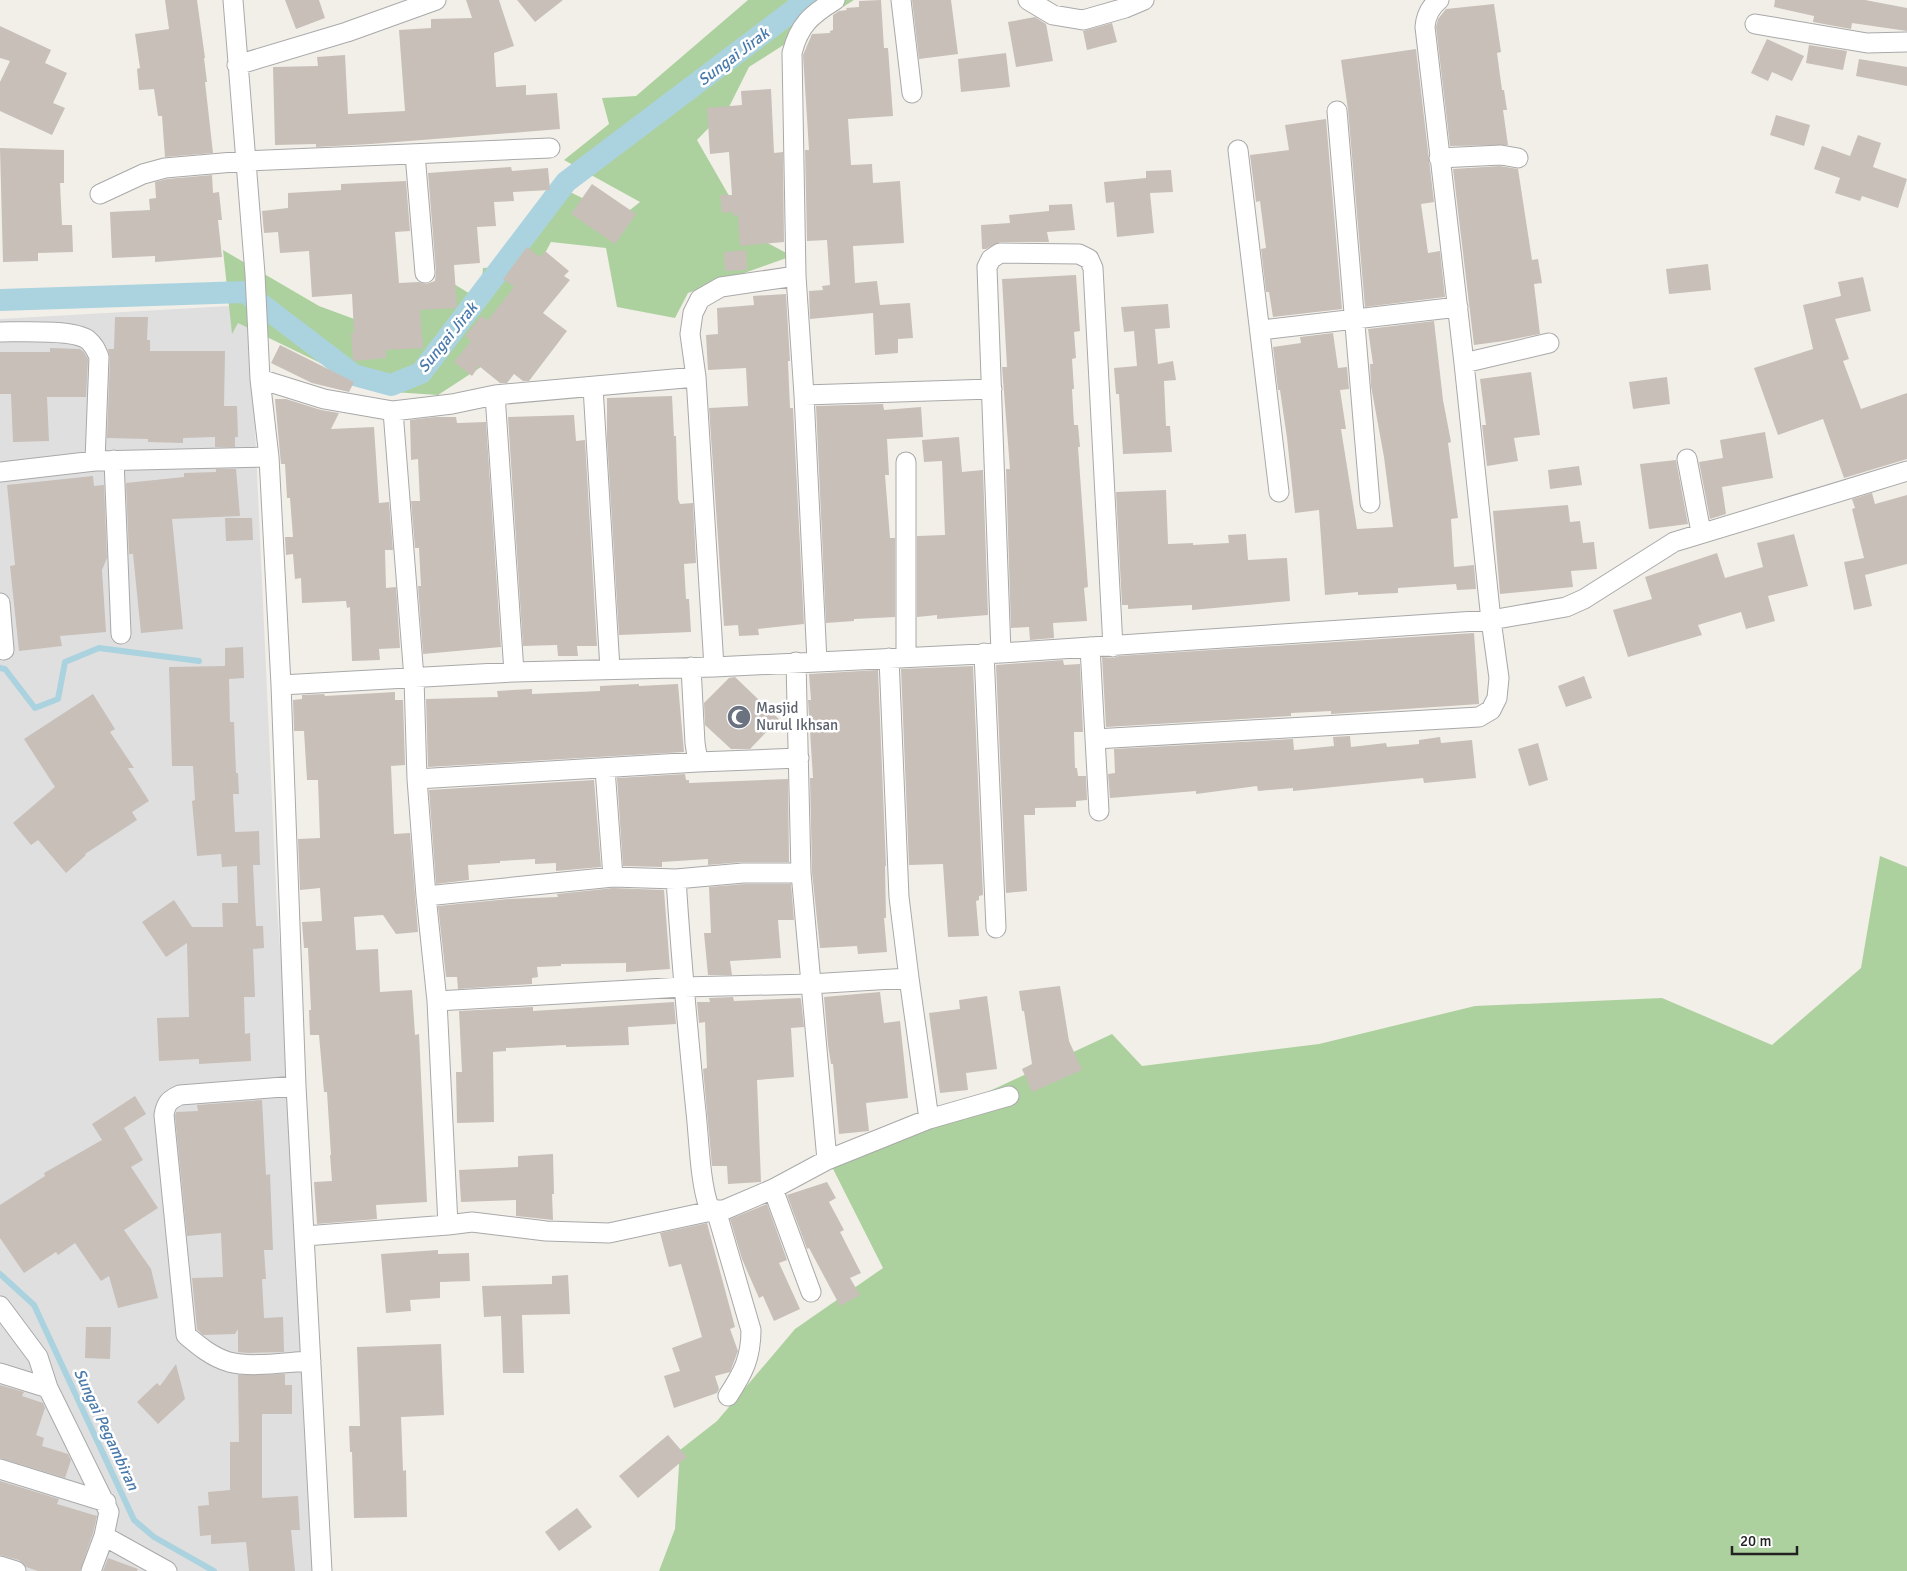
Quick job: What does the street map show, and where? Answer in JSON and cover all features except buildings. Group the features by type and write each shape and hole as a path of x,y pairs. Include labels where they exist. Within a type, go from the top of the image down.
{"street":[{"path":"233,0 255,274 260,379 269,456 281,685 296,1086 322,1571"},
{"path":"237,65 347,32 436,0"},
{"path":"817,661 804,395 796,276 792,53 796,36 808,19 835,0"},
{"path":"901,0 912,93"},
{"path":"1028,0 1053,14 1084,20 1125,8 1144,0"},
{"path":"1095,739 1480,717 1491,710 1497,698 1499,678 1425,27 1426,17 1433,5 1439,0"},
{"path":"1755,24 1867,43 1907,42"},
{"path":"1337,112 1370,503"},
{"path":"100,194 143,174 165,168 245,162 550,148"},
{"path":"1238,150 1279,492"},
{"path":"415,154 424,273"},
{"path":"1439,158 1501,155 1518,158"},
{"path":"996,928 992,653 992,389 987,268 991,259 1000,253 1079,254 1089,259 1093,268 1113,647"},
{"path":"714,667 696,377 690,334 693,313 700,299 722,288 796,276"},
{"path":"1261,330 1458,307"},
{"path":"0,332 52,332 87,339 95,347 98,357 104,460 120,634"},
{"path":"1464,363 1549,343"},
{"path":"260,379 324,399 392,411 452,404 495,395 696,377"},
{"path":"593,387 610,669"},
{"path":"804,395 992,389"},
{"path":"495,395 514,672"},
{"path":"392,411 414,678 417,779 426,896 437,1001 448,1225"},
{"path":"0,472 104,460 269,456"},
{"path":"1687,459 1701,532"},
{"path":"906,462 897,658 899,897 929,1119"},
{"path":"281,685 514,672 714,667 1113,647 1491,620 1566,607 1584,599 1667,545 1701,532 1907,471"},
{"path":"0,603 4,650"},
{"path":"1090,647 1099,811"},
{"path":"796,662 801,873 827,1160"},
{"path":"690,667 698,762"},
{"path":"417,779 698,762 799,758"},
{"path":"605,768 613,877"},
{"path":"426,896 613,877 676,879 743,874 801,873"},
{"path":"676,879 683,987 706,1198 710,1207 716,1210 751,1330 751,1348 746,1366 728,1396"},
{"path":"437,1001 683,987 810,984 909,978"},
{"path":"296,1086 180,1095 169,1099 165,1106 164,1115 186,1335 210,1354 230,1362 251,1364 310,1361"},
{"path":"305,1236 472,1222 546,1231 609,1233 716,1210 724,1210 772,1189 827,1160 929,1119 1009,1096"},
{"path":"772,1189 811,1292"},
{"path":"0,1306 38,1357 48,1388 106,1502 109,1512 104,1536 91,1571"},
{"path":"0,1373 48,1388"},
{"path":"0,1468 106,1502"},
{"path":"104,1536 167,1571"},
{"path":"0,1566 16,1571"}],"shaded area":[{"path":"247,305 252,363 277,909 329,1571 0,1571 0,319"}],"green space":[{"path":"748,0 854,0 749,67 729,107 697,140 751,234 792,256 688,293 675,318 617,307 606,248 551,242 481,367 438,395 378,391 238,323 232,334 223,250 319,306 365,323 415,290 446,279 480,300 483,268 523,265 528,216 566,190 621,217 640,202 564,160 609,124 602,98 636,96"},
{"path":"1880,856 1907,867 1907,1571 659,1571 675,1529 680,1450 717,1421 795,1329 883,1268 831,1165 1112,1034 1142,1066 1319,1044 1475,1006 1662,998 1772,1045 1861,968"}],"waterway":[{"name":"Sungai Jirak","path":"0,300 245,292 354,375 391,385 421,373 566,182 807,0"},
{"path":"0,668 5,669 35,708 58,699 65,662 99,648 199,661"},
{"name":"Sungai Pegambiran","path":"0,1274 34,1305 134,1520 154,1537 214,1571"}],"place":[{"name":"Masjid Nurul Ikhsan","path":"739,717"}]}
